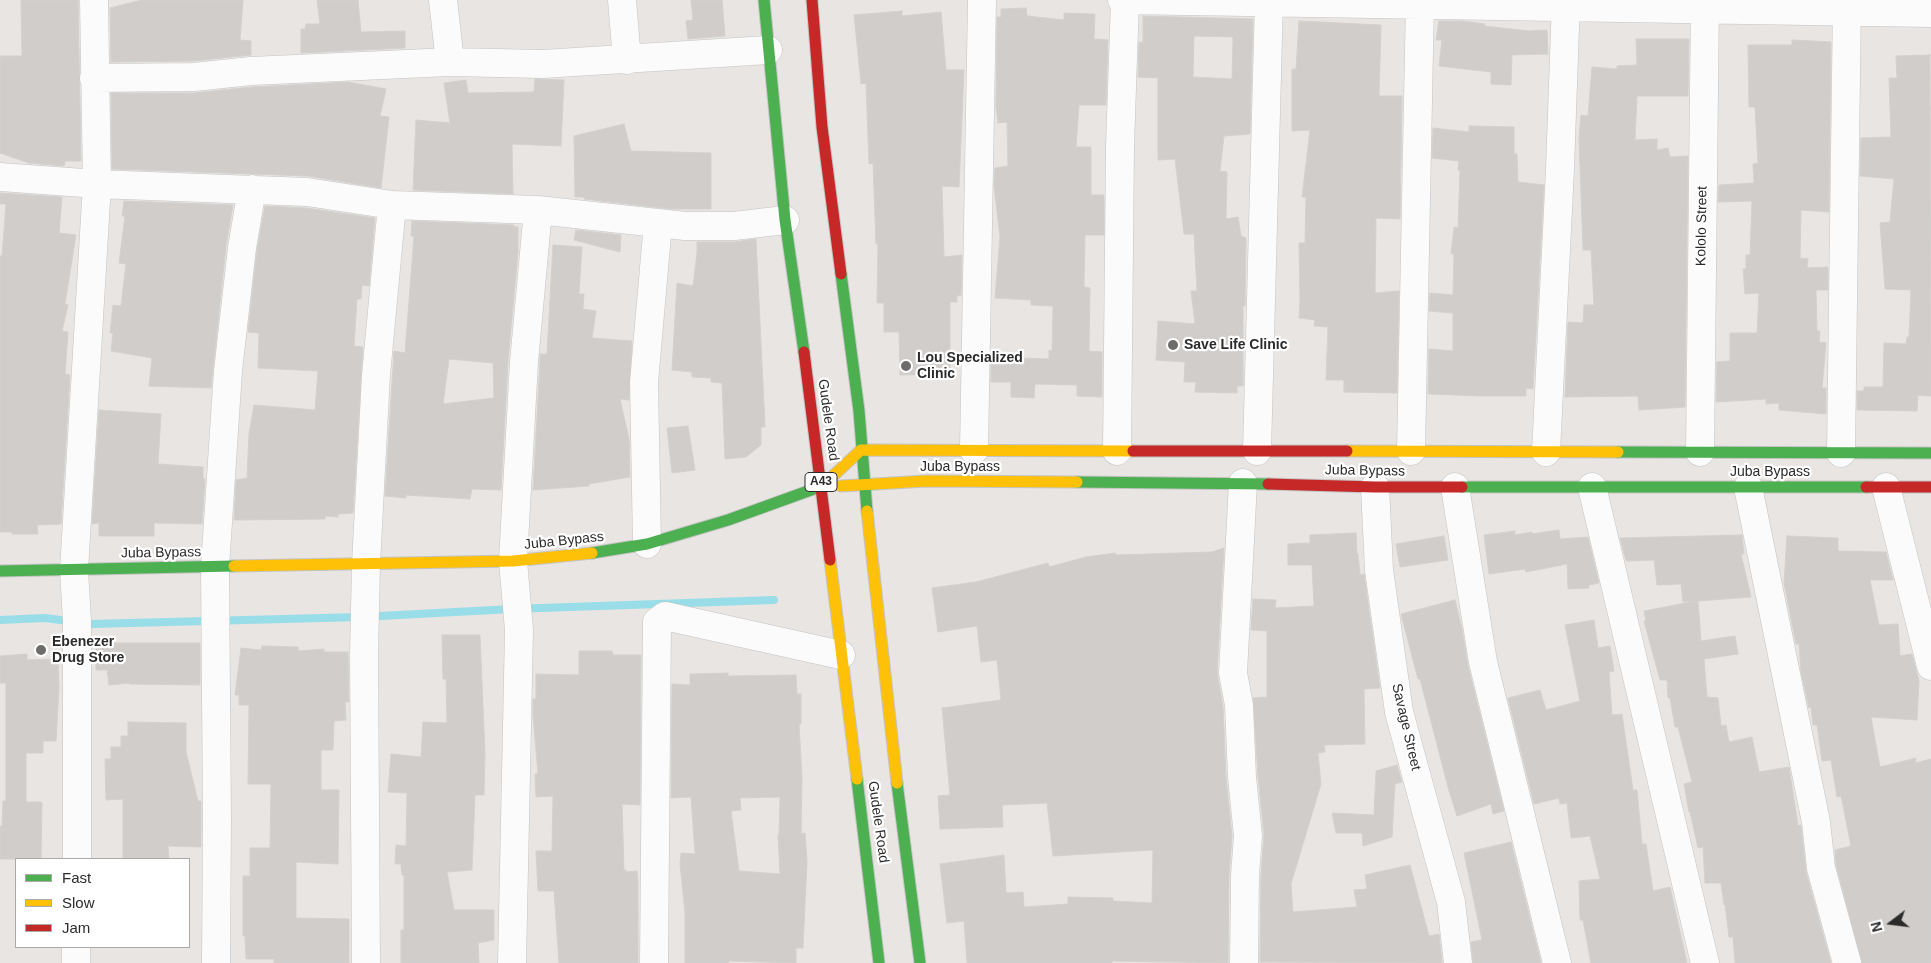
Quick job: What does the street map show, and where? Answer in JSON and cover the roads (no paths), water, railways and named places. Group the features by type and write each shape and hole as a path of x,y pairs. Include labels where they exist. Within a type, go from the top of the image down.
{"main road":[{"name":"Gudele Road","path":"764,0 785,220 822,486 879,963"},
{"name":"Gudele Road","path":"812,0 822,127 859,411 893,756 920,963"},
{"name":"Juba Bypass","path":"862,450 1931,453"},
{"path":"822,486 862,450"},
{"name":"Juba Bypass","path":"0,571 513,561 647,544 728,520 822,486 865,486 926,481 1243,482 1375,487 1931,488"}],"street":[{"path":"76,858 77,621 74,570 97,184 94,0"},
{"path":"443,0 450,62"},
{"path":"622,0 627,60"},
{"path":"974,450 982,0"},
{"path":"1117,451 1123,0 1847,6 1931,13"},
{"path":"1258,451 1269,1"},
{"path":"1411,451 1420,2"},
{"path":"1546,452 1566,4"},
{"name":"Kololo Street","path":"1700,452 1705,5"},
{"path":"1841,453 1847,6"},
{"path":"94,78 194,77 251,71 450,62 543,64 768,50"},
{"path":"0,177 97,184 307,192 392,205 538,210 686,226 734,226 785,220"},
{"path":"216,963 215,567 228,371 242,248 252,189"},
{"path":"366,963 364,655 366,564 376,375 392,205"},
{"path":"512,963 519,630 513,561 524,362 538,210"},
{"path":"647,544 644,382 658,223"},
{"path":"1243,482 1233,672 1239,705 1242,777 1248,836 1245,875 1244,963"},
{"name":"Savage Street","path":"1375,487 1379,570 1400,712 1451,902 1458,963"},
{"path":"1455,487 1483,662 1557,963"},
{"path":"1592,487 1705,963"},
{"path":"1748,487 1816,822 1821,868 1847,963"},
{"path":"1886,488 1931,666"},
{"path":"654,963 657,622 665,616 841,655"},
{"path":"76,948 76,963"}],"waterway":[{"path":"0,620 45,618 91,624 361,617 512,609 774,600"}],"place":[{"name":"Save Life Clinic","path":"1173,345"},
{"name":"Lou Specialized Clinic","path":"906,366"},
{"name":"Ebenezer Drug Store","path":"41,650"}]}
